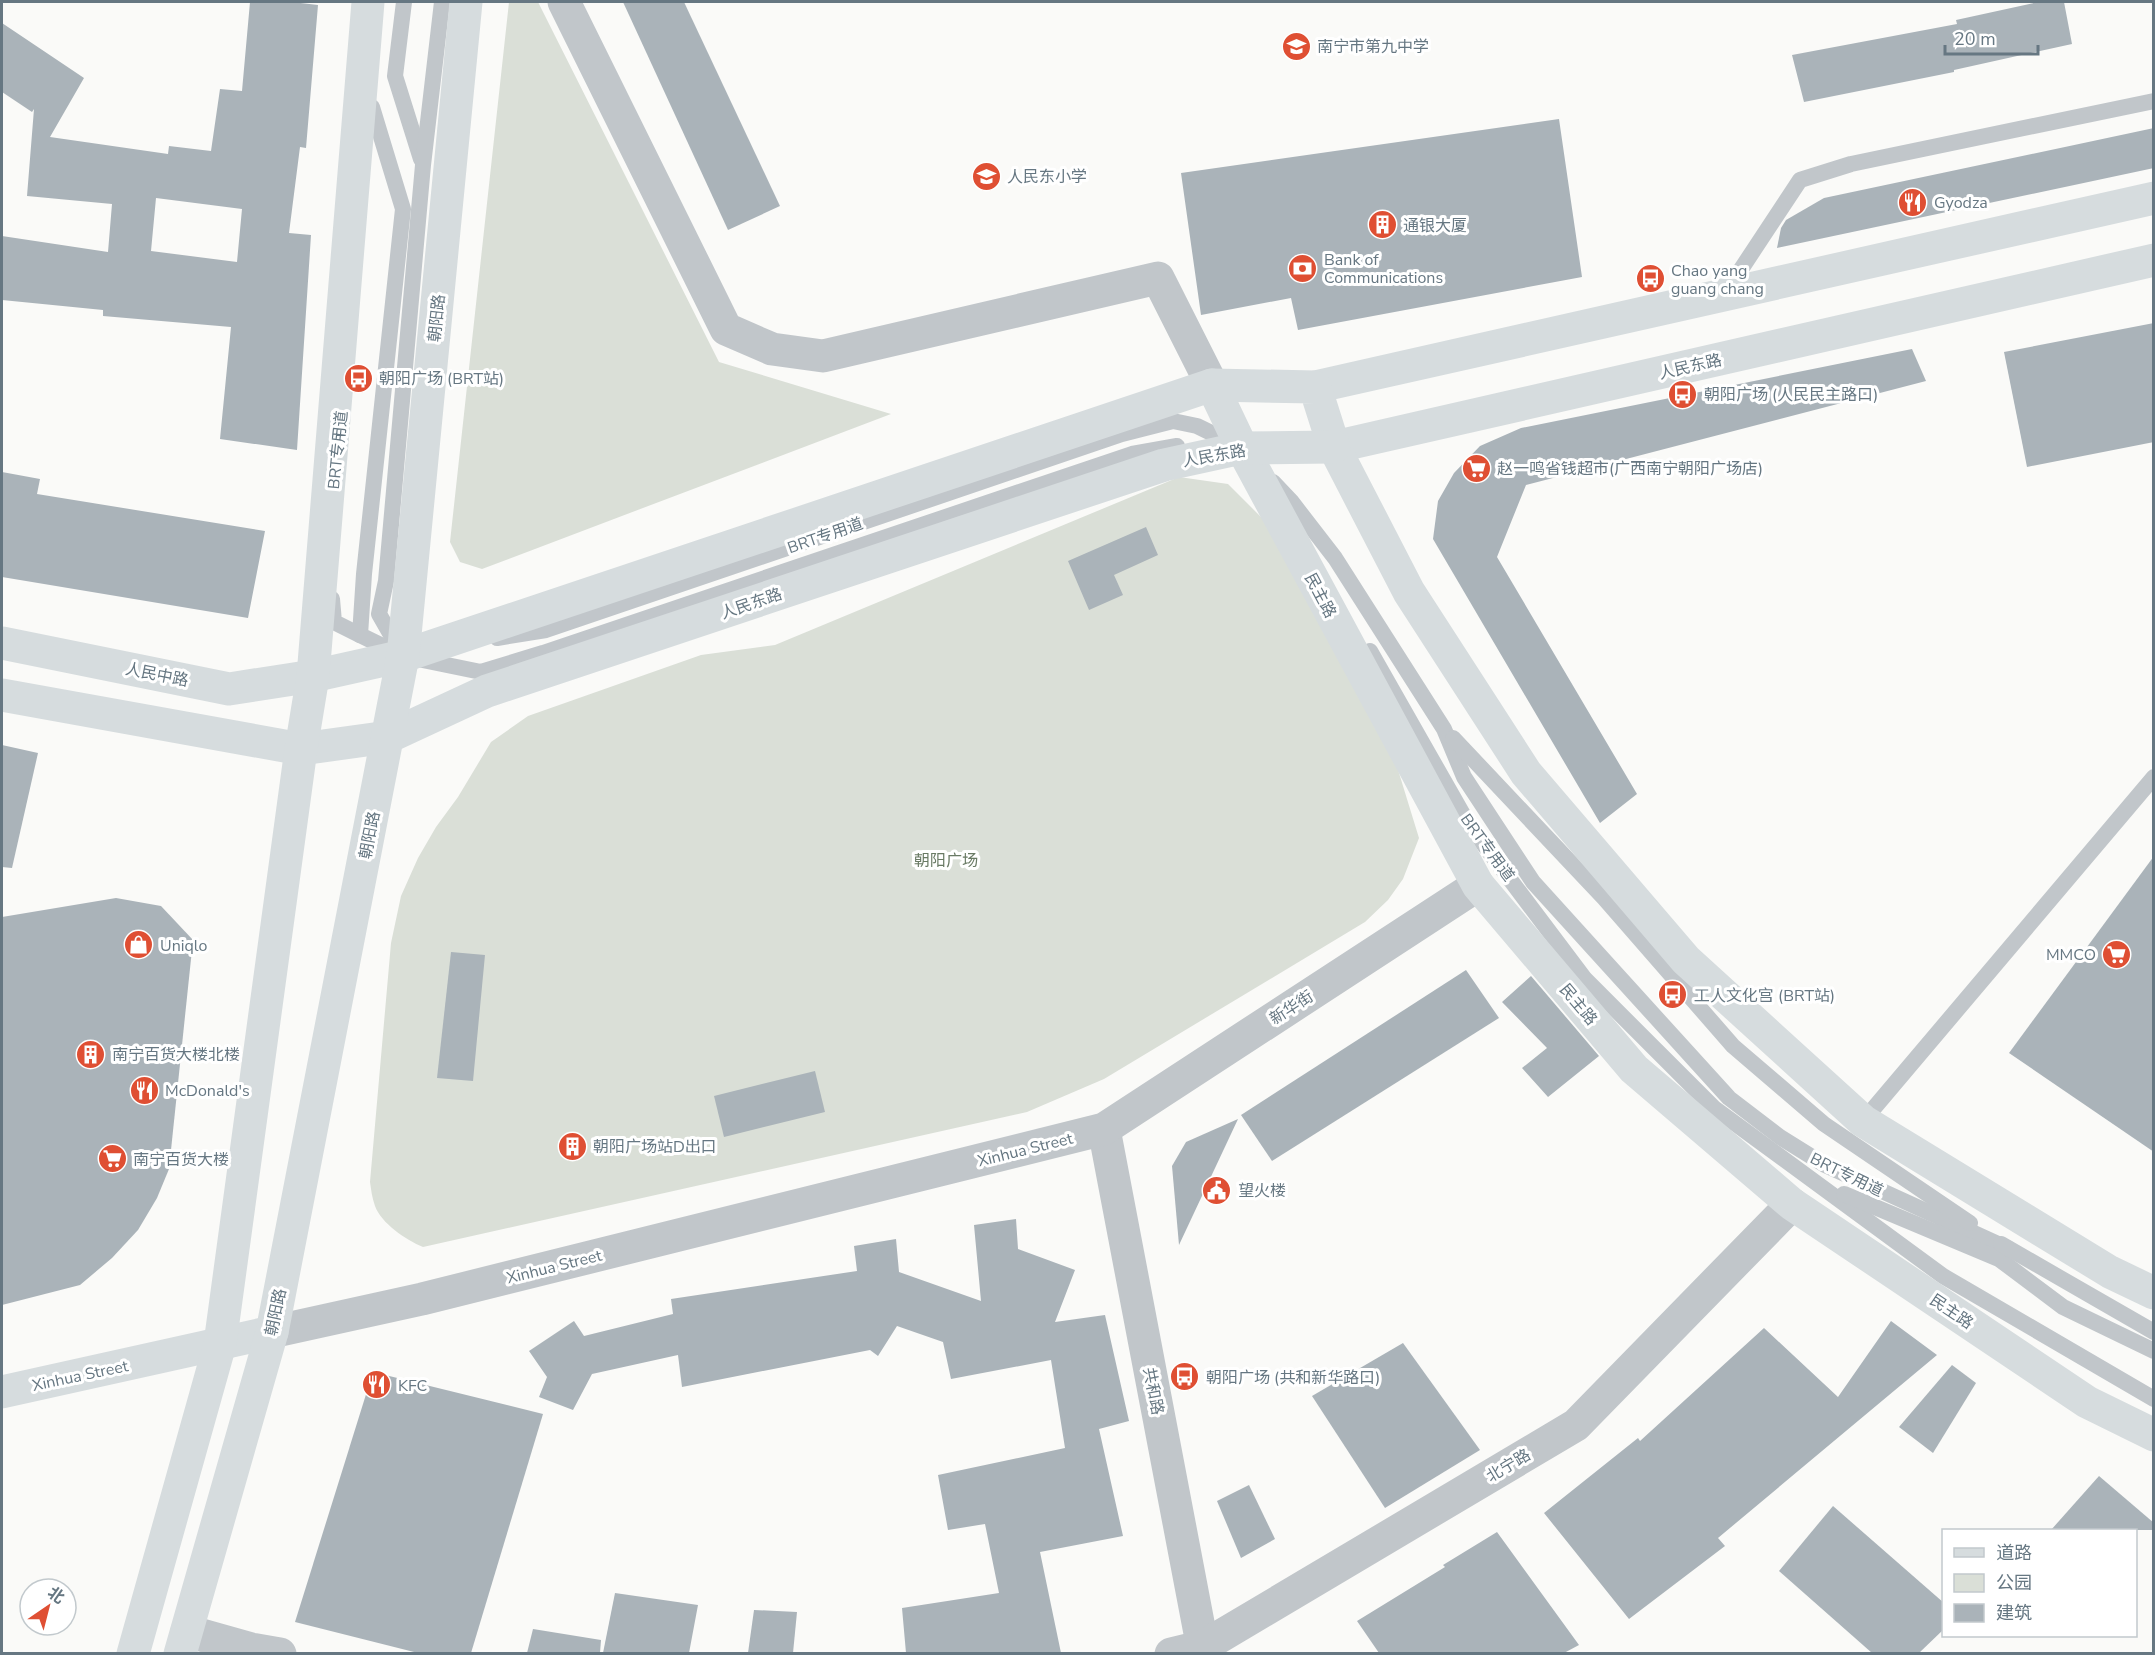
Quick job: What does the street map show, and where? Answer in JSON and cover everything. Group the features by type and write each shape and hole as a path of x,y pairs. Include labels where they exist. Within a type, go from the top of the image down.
{"main road":[{"path":"133,1653 220,1344 300,749 313,676 368,2"},
{"name":"朝阳路","path":"183,1642 272,1332 403,656 466,2"},
{"path":"313,676 403,656 1212,385 1315,387 2154,198"},
{"name":"人民东路","path":"300,749 388,737 488,692 1164,465 1242,448 1334,447 2154,260"},
{"name":"民主路","path":"1212,385 1242,448 1478,885 1634,1069 2087,1402 2154,1435"},
{"path":"1315,387 1334,447 1409,592 1526,773 1686,960 1863,1121 2110,1272 2154,1293"},
{"name":"人民中路","path":"2,643 229,688 313,676"},
{"path":"2,695 300,749"},
{"name":"Xinhua Street","path":"2,1392 272,1332"}],"street":[{"path":"564,2 726,329 771,349 823,356 1158,278 1212,385"},
{"name":"新华街","path":"1104,1129 1478,885"},
{"name":"Xinhua Street","path":"272,1332 422,1299 1104,1129"},
{"name":"共和路","path":"1104,1129 1204,1650"},
{"name":"北宁路","path":"1171,1653 1204,1650 1576,1425 1803,1192"},
{"path":"183,1642 280,1653"}],"lane":[{"name":"BRT专用道","path":"384,2 328,543 334,622 403,656 481,672 1132,454 1192,444 1242,448"},
{"path":"404,2 395,76 423,165"},
{"path":"403,656 379,614 387,569 423,165 442,2"},
{"path":"1725,294 1800,180 1851,164 2154,101"},
{"name":"BRT专用道","path":"360,635 364,574 403,209 372,107"},
{"name":"BRT专用道","path":"403,656 546,630 1122,434 1173,421 1197,426 1242,448 1291,501 1335,558 1444,729 1464,777 1533,882 1729,1098 1780,1137 1825,1165 2009,1249"},
{"name":"BRT专用道","path":"1242,448 1301,533 1469,825 1585,979 1714,1108 1803,1192 2154,1399"},
{"name":"BRT专用道","path":"1444,729 1604,898 1733,1046 1824,1124 2009,1249 2154,1332"},
{"path":"1863,1121 2154,777"},
{"name":"BRT专用道","path":"1803,1192 1999,1259 2063,1307 2154,1351"}],"green space":[{"path":"509,2 538,2 719,362 891,414 482,569 460,562 450,542"},
{"name":"朝阳广场","path":"1179,477 1228,484 1262,518 1391,747 1419,838 1403,879 1388,900 1365,922 1104,1079 1027,1112 423,1247 388,1225 375,1206 370,1182 391,943 401,896 418,858 436,827 458,797 491,742 528,716 701,655 775,645"}],"building":[{"path":"250,2 292,2 318,5 306,148 300,147 289,233 311,235 297,450 220,439 231,327 103,316 103,310 2,300 2,236 108,252 112,204 27,196 34,109 32,112 2,92 2,23 84,78 50,137 168,154 169,146 211,151 220,89 242,91","holes":["156,198 242,209 237,262 151,251"]},
{"path":"623,2 684,2 780,206 728,230"},
{"path":"2038,2 2064,2 2072,44 1954,70 1954,72 1804,102 1792,55 1957,24 1956,20"},
{"name":"通银大厦","path":"1559,119 1582,277 1298,330 1291,298 1201,315 1181,173"},
{"path":"2154,128 2154,168 1777,248 1781,228 1786,220 1824,198"},
{"path":"2154,323 2154,442 2027,467 2004,352"},
{"path":"1912,349 1926,381 1526,485 1497,557 1637,794 1600,823 1433,539 1438,501 1454,473 1480,446 1521,428"},
{"path":"2,472 40,479 37,494 265,531 248,618 2,577"},
{"path":"1146,527 1158,555 1114,575 1123,595 1089,610 1068,561"},
{"path":"2,745 38,753 12,868 2,867"},
{"name":"MMCO","path":"2154,856 2154,1152 2009,1053"},
{"name":"南宁百货大楼北楼","path":"116,898 161,906 193,940 169,1169 157,1198 138,1230 112,1258 80,1285 2,1305 2,917"},
{"path":"451,952 485,955 473,1081 437,1078"},
{"path":"1466,970 1499,1018 1272,1161 1241,1115"},
{"path":"1531,976 1599,1056 1548,1097 1522,1068 1547,1048 1502,1002"},
{"path":"815,1071 825,1112 724,1137 714,1096"},
{"path":"1238,1119 1179,1245 1172,1166 1186,1142"},
{"path":"1016,1219 1018,1249 1075,1270 1055,1322 1105,1315 1129,1421 1099,1429 1123,1536 1040,1552 1061,1653 906,1653 902,1608 999,1593 985,1524 948,1530 938,1475 1065,1448 1051,1360 951,1379 943,1342 897,1326 878,1356 870,1350 682,1387 678,1355 592,1374 573,1410 539,1397 547,1377 529,1351 574,1321 584,1336 673,1314 671,1299 857,1271 854,1246 896,1239 899,1272 981,1301 974,1225"},
{"path":"1891,1321 1937,1355 1718,1538 1725,1546 1629,1619 1544,1513 1638,1438 1640,1441 1764,1328 1838,1397"},
{"path":"1403,1343 1480,1450 1385,1508 1312,1396"},
{"path":"1952,1365 1976,1383 1933,1453 1899,1427"},
{"path":"373,1372 543,1414 471,1653 418,1653 295,1622"},
{"path":"2099,1476 2154,1523 2154,1530 2052,1529"},
{"path":"1249,1485 1275,1539 1241,1558 1217,1501"},
{"path":"1833,1506 1942,1601 1942,1631 1919,1653 1872,1653 1779,1571"},
{"path":"1497,1532 1579,1645 1564,1653 1379,1653 1357,1621"},
{"path":"615,1593 698,1605 689,1653 603,1653"},
{"path":"754,1610 797,1612 793,1653 748,1653"},
{"path":"533,1629 601,1640 600,1653 527,1653"}],"place":[{"name":"南宁市第九中学","path":"1296,46"},
{"name":"人民东小学","path":"986,176"},
{"name":"Gyodza","path":"1913,202"},
{"name":"通银大厦","path":"1382,225"},
{"name":"Bank of Communications","path":"1303,268"},
{"name":"Chao yang guang chang","path":"1650,279"},
{"name":"朝阳广场 (BRT站)","path":"358,378"},
{"name":"朝阳广场 (人民民主路口)","path":"1683,394"},
{"name":"赵一鸣省钱超市(广西南宁朝阳广场店)","path":"1476,468"},
{"name":"Uniqlo","path":"139,945"},
{"name":"MMCO","path":"2117,954"},
{"name":"工人文化宫 (BRT站)","path":"1673,995"},
{"name":"南宁百货大楼北楼","path":"91,1054"},
{"name":"McDonald's","path":"144,1090"},
{"name":"朝阳广场站D出口","path":"572,1146"},
{"name":"南宁百货大楼","path":"112,1159"},
{"name":"望火楼","path":"1217,1190"},
{"name":"朝阳广场 (共和新华路口)","path":"1185,1377"},
{"name":"KFC","path":"377,1385"}]}
